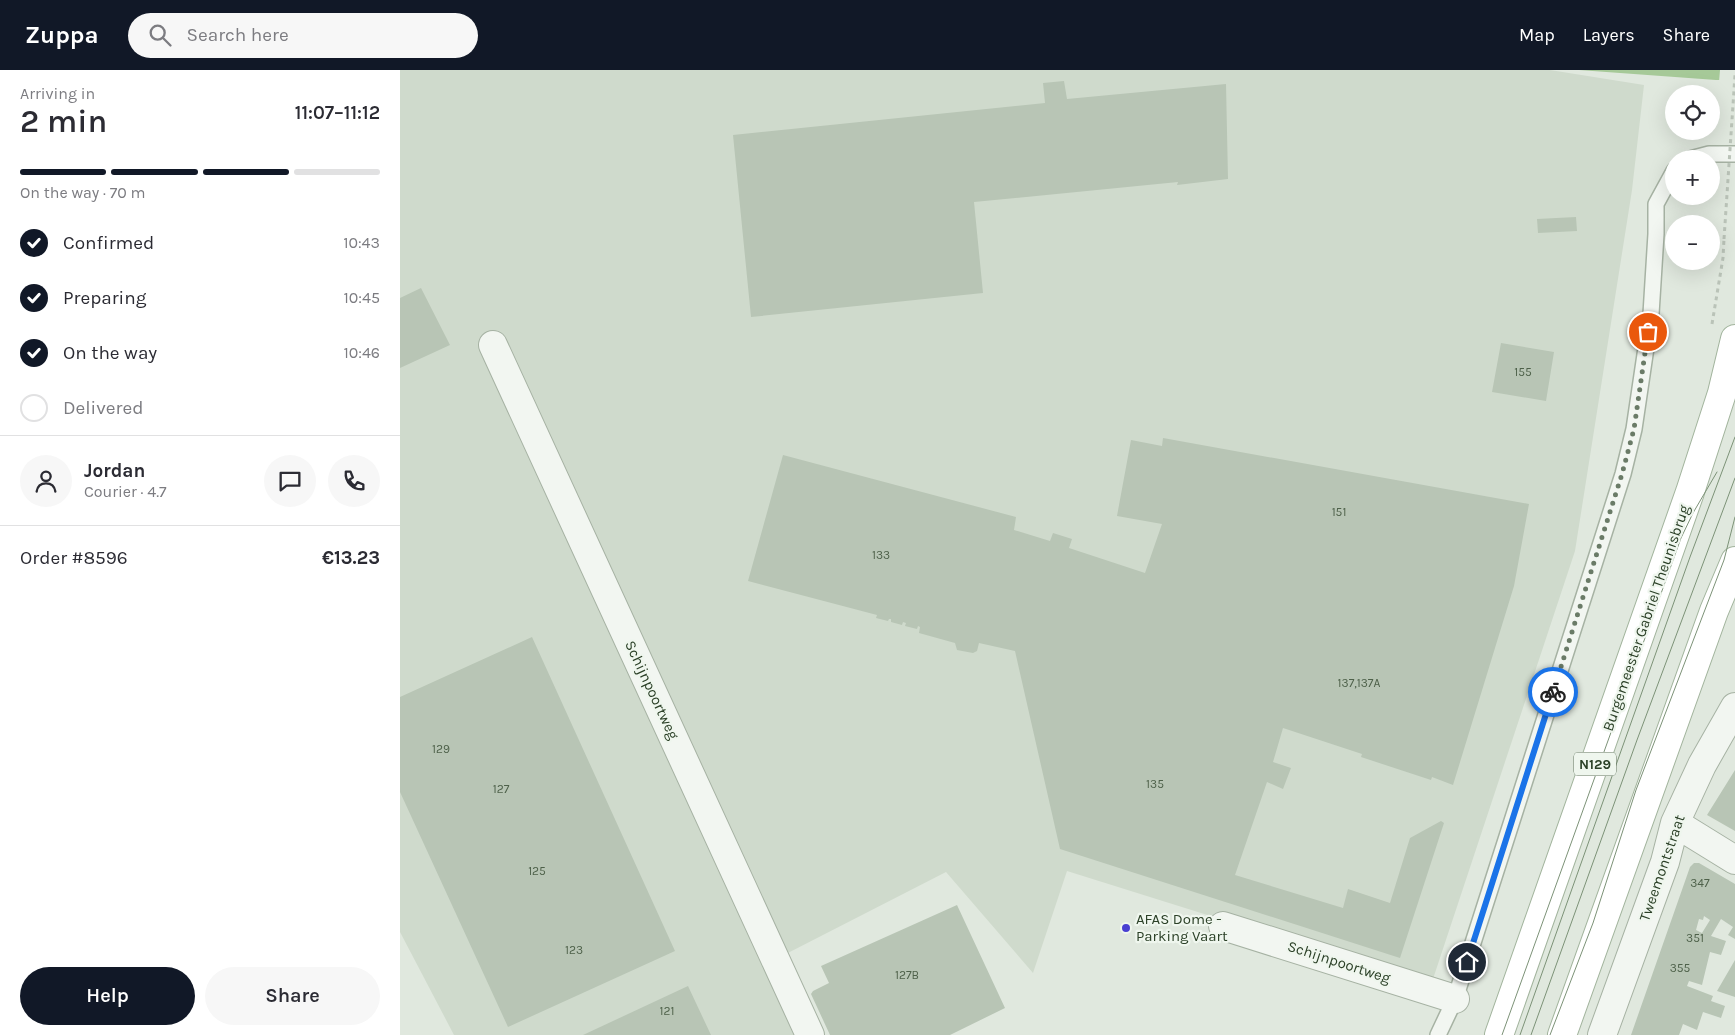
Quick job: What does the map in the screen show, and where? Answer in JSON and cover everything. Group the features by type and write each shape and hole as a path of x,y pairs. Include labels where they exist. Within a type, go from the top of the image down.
{"main road":[{"name":"Burgemeester Gabriel Theunisbrug","path":"1499,1035 1690,492 1722,393 1735,339"},
{"path":"1562,1035 1714,611 1735,561"}],"street":[{"name":"Schijnpoortweg","path":"494,345 810,1035"},
{"name":"Tweemontstraat","path":"1602,1035 1665,862 1675,823 1702,765 1735,707"},
{"path":"1675,823 1735,860"},
{"name":"Schijnpoortweg","path":"1223,926 1456,999"}],"lane":[{"path":"1720,154 1735,154"},
{"path":"1438,1035 1456,999 1622,474 1634,429 1651,314 1656,204 1665,188"}],"path":[{"path":"1724,239 1735,75"}],"shaded area":[{"path":"400,70 1550,70 1644,85 1632,190 1575,551 1431,985 1067,871 1033,973 946,872 780,957 805,1035 454,1035 400,932"},
{"path":"1579,70 1735,70 1735,80 1716,80"}],"pier":[{"path":"1720,70 1735,70 1735,82 1719,82"}],"building":[{"path":"1064,81 1067,99 1226,84 1228,179 1177,185 1178,182 974,202 983,293 751,317 733,135 1045,103 1043,83"},
{"path":"1576,217 1577,231 1538,233 1537,219"},
{"path":"421,288 450,345 400,368 400,298"},
{"path":"1501,343 1554,352 1546,401 1492,392"},
{"path":"1163,438 1529,504 1514,586 1453,785 1432,777 1431,780 1361,757 1362,754 1283,728 1273,762 1291,768 1283,789 1267,782 1235,875 1343,908 1348,889 1390,903 1410,838 1441,821 1444,823 1400,958 1060,849 1015,651 979,643 977,651 973,653 957,650 955,643 919,633 920,627 918,626 917,629 905,626 906,623 903,622 902,625 891,622 891,619 888,621 876,618 877,615 748,581 783,455 1016,517 1014,530 1050,541 1053,533 1072,539 1069,548 1145,573 1162,524 1117,516 1131,440 1162,446"},
{"path":"532,637 675,951 508,1027 400,792 400,697"},
{"path":"1735,770 1735,831 1707,815"},
{"path":"1694,863 1699,863 1735,884 1735,939 1728,935 1733,927 1721,919 1711,936 1726,941 1721,955 1710,952 1702,985 1689,981 1687,986 1713,996 1711,1001 1725,1006 1721,1018 1703,1012 1697,1030 1683,1024 1679,1035 1631,1035 1690,867","holes":["1704,916 1710,920 1702,933 1696,930 1699,919 1703,920"]},
{"path":"957,905 1005,1008 950,1035 830,1035 811,994 813,991 829,983 821,966"},
{"path":"1735,960 1735,997 1717,991"},
{"path":"688,986 711,1035 583,1035"}],"tram line":[{"path":"1520,1035 1690,557 1735,437"},
{"path":"1502,1035 1681,538 1717,472"},
{"path":"1531,1035 1637,740 1735,478"},
{"path":"1550,1035 1593,923 1636,790 1724,560 1735,517"}],"way so far":[{"path":"1553,692 1622,474 1634,429 1648,332"}],"place":[{"name":"AFAS Dome - Parking Vaart","path":"1126,928"}],"route":[{"path":"1467,962 1553,692"}]}
